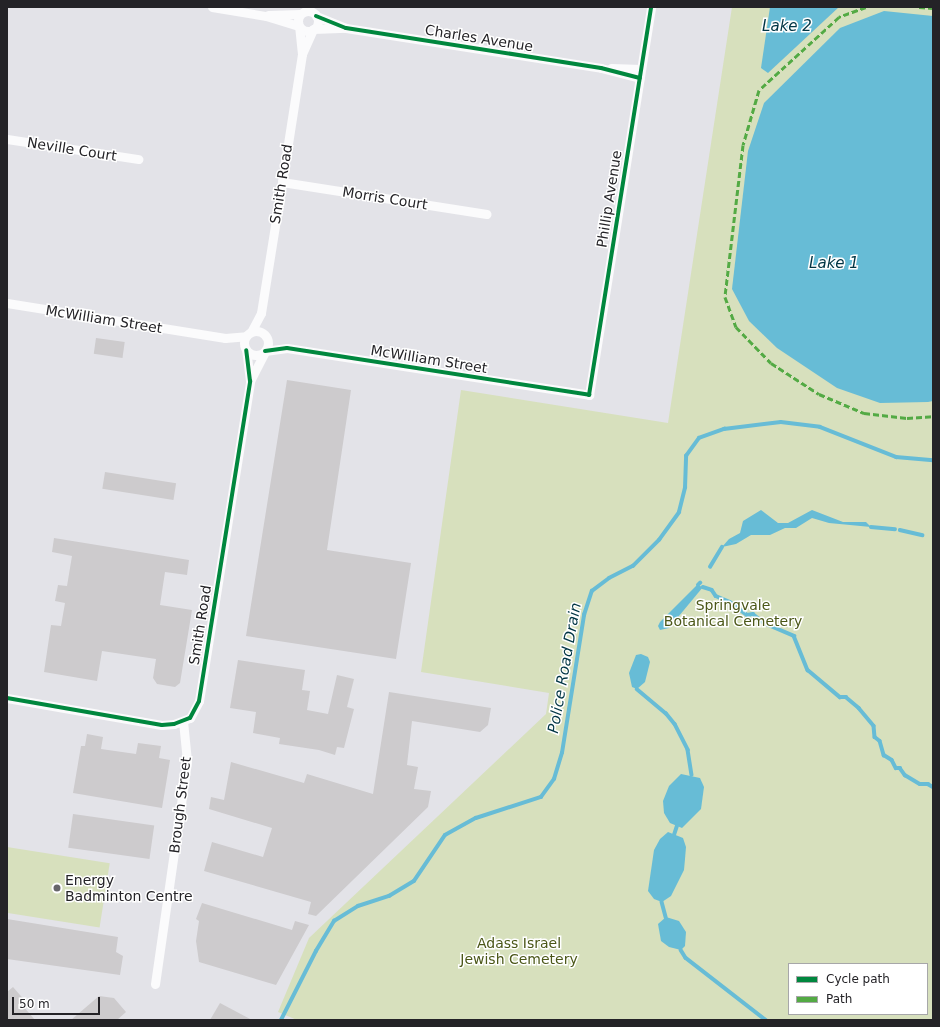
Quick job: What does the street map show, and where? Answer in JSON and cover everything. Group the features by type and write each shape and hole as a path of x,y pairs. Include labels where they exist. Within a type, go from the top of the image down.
{"street":[{"path":"212,7 266,16 299,26 307,31 313,29 317,25 315,13 308,11 266,16"},
{"name":"Phillip Avenue","path":"589,396 651,7"},
{"path":"299,26 302,12"},
{"name":"Charles Avenue","path":"315,13 346,28"},
{"name":"Smith Road","path":"299,26 302,54"},
{"name":"Charles Avenue","path":"313,29 346,28 641,74"},
{"name":"Smith Road","path":"249,334 261,313 302,54 313,29"},
{"name":"Neville Court","path":"7,139 138,159"},
{"name":"Morris Court","path":"282,182 488,214"},
{"name":"McWilliam Street","path":"7,304 224,338 249,334"},
{"name":"Smith Road","path":"261,313 266,336"},
{"path":"258,331 266,336 268,346 265,352 254,356 245,349 249,334 258,331"},
{"name":"McWilliam Street","path":"266,336 287,348"},
{"name":"McWilliam Street","path":"224,338 245,349"},
{"name":"McWilliam Street","path":"265,352 287,348 589,396"},
{"name":"Smith Road","path":"183,721 190,718 199,701 250,381 245,349"},
{"name":"Smith Road","path":"250,381 265,352"},
{"path":"7,698 162,725 183,721"},
{"name":"Brough Street","path":"155,984 187,762 183,721"}],"green space":[{"name":"Springvale Botanical Cemetery","path":"732,7 933,7 933,1020 297,1020 278,1012 309,938 546,714 549,693 421,672 461,390 668,423"},
{"name":"Energy Badminton Centre","path":"7,847 110,863 100,927 7,913"}],"water":[{"name":"Lake 2","path":"770,7 839,7 768,73 761,68"},
{"name":"Lake 1","path":"884,11 933,16 933,401 928,402 880,403 837,388 777,348 749,321 732,289 748,151 764,103 840,28"},
{"path":"761,510 778,523 788,523 812,510 843,522 866,522 871,527 829,523 812,518 796,528 785,528 770,535 751,535 736,544 722,547 729,539 740,533 743,521"},
{"path":"697,585 703,587 669,628 660,630 658,626 660,622"},
{"path":"641,654 648,657 650,662 645,682 637,689 632,687 629,673 636,655"},
{"path":"681,774 700,778 704,787 701,809 682,828 670,823 664,813 663,801 669,786"},
{"path":"668,832 683,838 686,847 685,859 684,870 671,896 662,902 654,899 648,891 654,850 660,839"},
{"path":"666,917 679,921 686,932 685,946 681,950 669,947 661,941 658,924"}],"building":[{"path":"96,338 125,342 122,358 94,354"},
{"path":"287,380 351,390 327,550 411,563 396,659 246,636"},
{"path":"105,472 176,483 173,500 102,489"},
{"path":"54,538 189,560 187,575 165,572 160,605 192,610 180,683 175,687 157,684 153,678 156,659 102,651 97,681 44,672 51,625 61,626 65,603 55,601 58,585 67,586 72,556 52,552"},
{"path":"238,660 305,670 302,690 310,691 307,710 328,714 337,675 354,679 347,707 354,709 344,748 337,747 335,755 319,750 279,744 280,738 253,733 256,712 230,708"},
{"path":"389,692 491,708 488,725 480,732 412,721 407,765 418,767 414,789 431,791 428,807 316,916 308,914 311,902 204,871 212,842 263,857 272,828 209,809 211,797 224,800 231,762 304,783 307,774 373,794"},
{"path":"87,734 103,737 101,749 136,754 138,743 161,746 159,758 170,760 162,808 73,793 81,746 85,746"},
{"path":"73,814 154,825 149,859 68,848"},
{"path":"202,903 292,930 295,921 309,925 276,985 199,962 196,941 199,921 196,919"},
{"path":"7,919 118,937 116,952 123,956 120,975 7,959"},
{"path":"13,987 27,1003 23,1006 35,1020 7,1020 7,992"},
{"path":"99,996 114,998 126,1012 117,1020 71,1020"},
{"path":"220,1003 252,1020 210,1020"}],"waterway":[{"name":"Police Road Drain","path":"281,1020 316,951 334,921 358,906 389,896 414,881 445,835 476,818 541,797 554,779 562,753 584,615 592,591 609,578 633,566 659,540 679,512 685,488 686,456 699,438 724,429 781,422 820,427 896,457 933,460"},
{"path":"871,527 895,529"},
{"path":"900,530 922,535"},
{"path":"710,567 722,547"},
{"path":"703,587 712,590 716,596 730,602 747,615 753,614 764,623 794,636 808,670 840,697 846,697 859,708 874,726 875,737 880,741 884,755 892,760 896,768 900,768 905,775 920,784 928,784 933,787"},
{"path":"637,689 666,713 675,724 688,750 692,775"},
{"path":"674,835 677,826"},
{"path":"662,902 666,917"},
{"path":"681,950 686,958 766,1020"}],"marked path":[{"path":"866,7 839,17 759,90 743,145 725,297 736,327 771,363 819,394 864,413 907,418 933,416"},
{"path":"919,7 933,8"}],"cycle path":[{"path":"265,351 287,348 589,395 651,7"},
{"path":"316,16 346,28 601,68 640,78"},
{"path":"7,698 162,725 174,724 190,718 199,701 250,381 246,350"}],"place":[{"name":"Energy Badminton Centre","path":"57,888"}],"park label":[{"name":"Adass Israel Jewish Cemetery","path":"519,952"}]}
